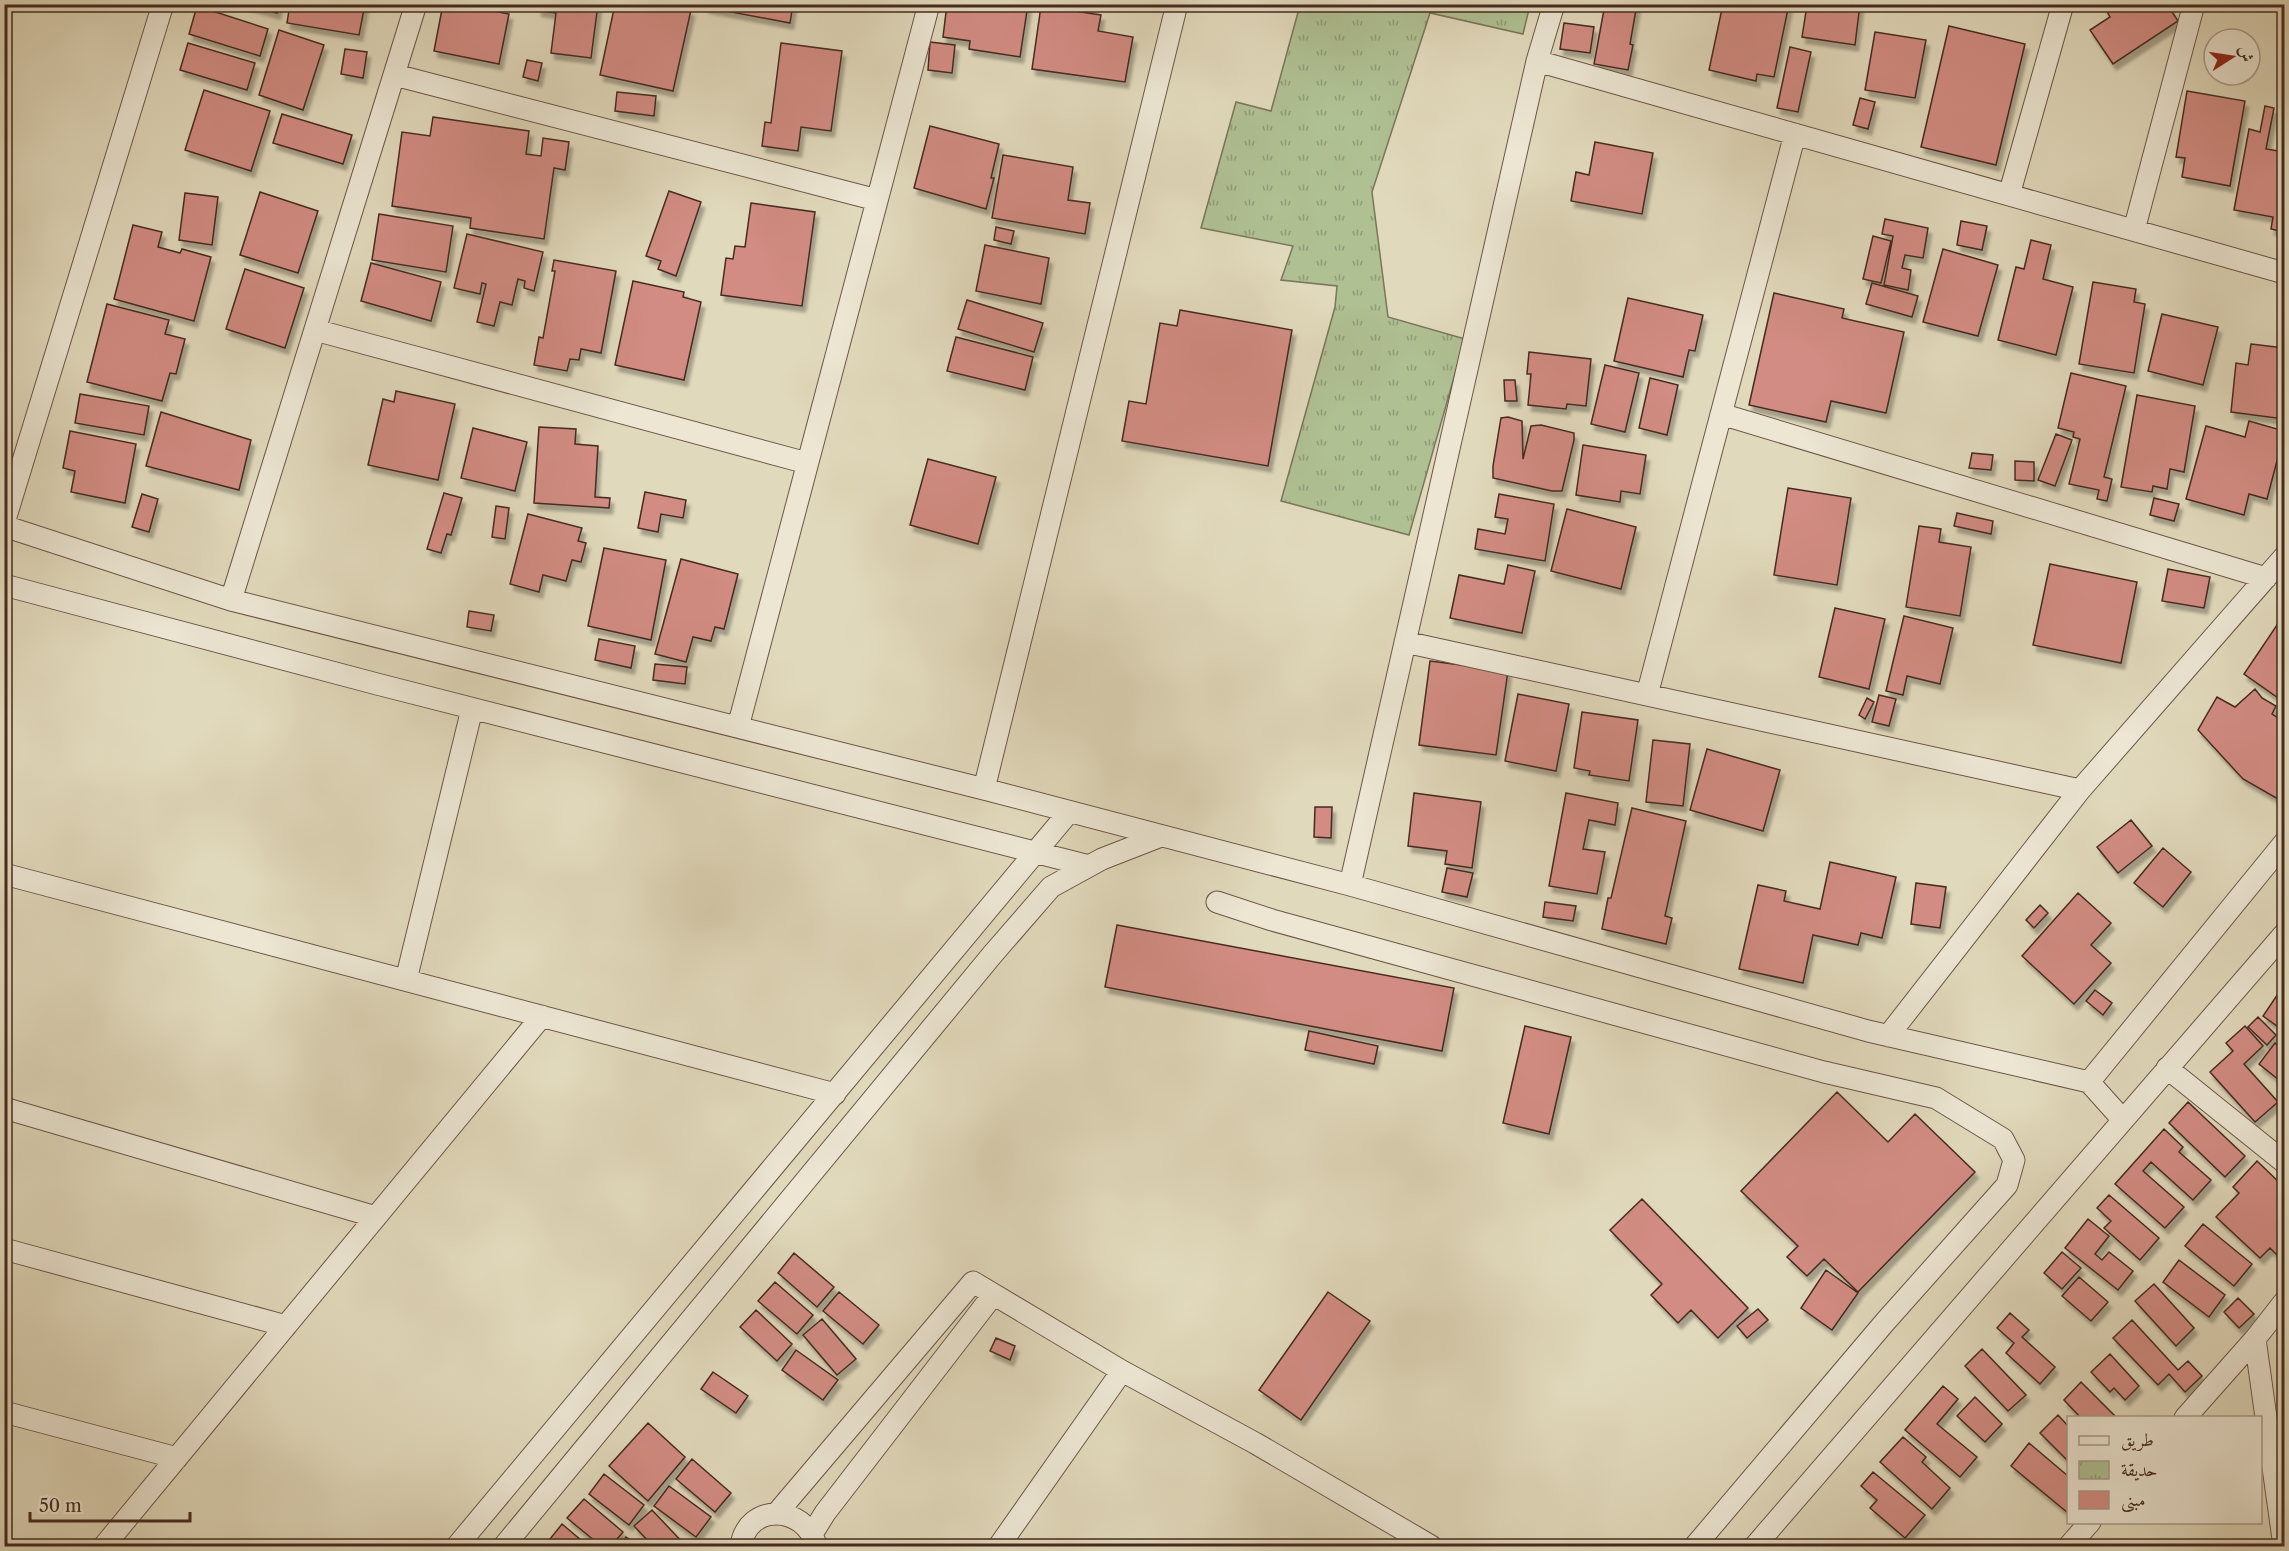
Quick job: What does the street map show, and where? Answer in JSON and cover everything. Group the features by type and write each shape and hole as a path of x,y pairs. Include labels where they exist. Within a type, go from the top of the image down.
{"street":[{"path":"163,4 4,524 231,600 984,789 1350,885 1888,1036 2089,1082 2123,1120"},
{"path":"231,600 416,4"},
{"path":"738,727 929,4"},
{"path":"984,789 1177,4"},
{"path":"1350,885 1537,61 1554,4"},
{"path":"2009,195 2063,4"},
{"path":"2134,230 2194,4"},
{"path":"1537,61 2284,273"},
{"path":"394,75 877,200"},
{"path":"1647,695 1795,134"},
{"path":"315,330 807,463"},
{"path":"1721,414 2266,578"},
{"path":"1888,1036 2080,790 2284,557"},
{"path":"4,585 472,709 1089,866"},
{"path":"1405,642 2080,790"},
{"path":"406,980 472,709"},
{"path":"457,1546 1069,812"},
{"path":"504,1546 992,955 1051,887 1089,866 1161,836"},
{"path":"2089,1082 2284,843"},
{"path":"4,874 835,1094"},
{"path":"1217,902 1272,920 1824,1072 1936,1098 2003,1139 2014,1160 2007,1185 1885,1322 1695,1546"},
{"path":"1755,1546 2284,934"},
{"path":"104,1546 542,1016"},
{"path":"2167,1068 2284,1162"},
{"path":"4,1108 376,1217"},
{"path":"4,1249 286,1326"},
{"path":"777,1514 973,1282 1122,1371 1255,1443 1431,1546"},
{"path":"814,1540 825,1513 993,1295"},
{"path":"2187,1416 2255,1339 2284,1302"},
{"path":"2255,1339 2284,1546"},
{"path":"999,1546 1122,1371"},
{"path":"4,1412 177,1458"},
{"path":"739,1545 754,1522 765,1516 777,1514 787,1514 806,1525 814,1540"},
{"path":"2069,1546 2088,1524"}],"green space":[{"path":"1300,5 1530,5 1523,34 1430,13 1372,192 1388,317 1465,339 1409,535 1281,501 1335,307 1337,286 1281,280 1293,246 1201,228 1236,102 1271,111"}],"building":[{"path":"243,4 279,4 277,13"},
{"path":"290,4 365,4 359,35 287,23"},
{"path":"443,4 458,4 509,14 499,64 434,51"},
{"path":"538,4 572,4 571,10 581,11 582,4 598,4 591,58 551,53 556,13 538,10"},
{"path":"615,4 666,4 691,10 673,91 600,75"},
{"path":"706,4 793,4 790,23 705,7"},
{"path":"947,4 1028,4 1020,57 969,49 970,41 943,37"},
{"path":"1605,4 1637,4 1628,70 1594,64"},
{"path":"1723,4 1789,4 1774,77 1757,74 1756,81 1709,70"},
{"path":"1804,4 1860,4 1855,45 1802,37 1807,5"},
{"path":"2103,4 2167,4 2178,21 2113,64 2090,30 2110,17"},
{"path":"197,6 268,29 260,56 189,34"},
{"path":"1041,6 1101,15 1098,31 1133,37 1125,82 1032,69"},
{"path":"1564,23 1594,27 1590,53 1560,49"},
{"path":"1949,26 2025,44 1996,165 1921,147"},
{"path":"279,30 324,45 303,110 259,95"},
{"path":"1875,32 1926,40 1915,98 1865,90"},
{"path":"930,42 955,45 952,73 928,70"},
{"path":"188,43 255,63 247,90 180,70"},
{"path":"781,43 842,51 831,131 801,127 798,151 762,146 765,122 771,123"},
{"path":"1790,47 1811,52 1798,112 1777,108"},
{"path":"345,49 367,52 363,78 341,74"},
{"path":"527,60 542,63 538,81 523,77"},
{"path":"204,90 270,111 251,171 185,150"},
{"path":"2187,91 2245,101 2230,186 2182,177 2185,158 2176,157"},
{"path":"617,92 656,96 654,116 615,111"},
{"path":"1860,98 1875,102 1868,129 1853,125"},
{"path":"2265,106 2274,108 2266,149 2284,152 2284,232 2271,229 2273,217 2234,210 2249,129 2260,132"},
{"path":"282,114 352,135 343,164 273,143"},
{"path":"433,117 529,131 526,154 541,156 543,138 569,142 565,170 554,168 544,239 470,228 471,218 392,206 402,132 430,136"},
{"path":"930,126 999,144 986,209 914,188"},
{"path":"1595,142 1653,153 1642,214 1571,201 1576,172 1589,175"},
{"path":"1003,155 1073,167 1068,200 1090,203 1085,234 992,218"},
{"path":"669,191 701,202 676,276 658,269 661,261 646,256"},
{"path":"260,192 318,211 298,273 240,255"},
{"path":"185,193 218,197 212,245 179,240"},
{"path":"751,203 815,212 802,306 721,295 726,258 733,259 735,246 745,247"},
{"path":"379,214 453,226 446,272 372,260"},
{"path":"1885,219 1928,228 1923,258 1905,255 1902,268 1911,270 1908,290 1884,285 1893,236 1882,234"},
{"path":"1961,221 1987,226 1982,250 1957,245"},
{"path":"133,225 162,232 158,247 180,253 182,249 211,257 194,321 114,299"},
{"path":"996,227 1014,231 1011,244 994,240"},
{"path":"467,234 543,252 534,291 524,288 525,281 518,279 512,305 500,302 494,326 477,322 486,284 482,283 480,294 454,288"},
{"path":"1873,236 1891,241 1881,283 1863,279"},
{"path":"2031,240 2051,245 2043,279 2073,287 2056,355 1998,340 2016,267 2024,269"},
{"path":"985,245 1049,258 1041,304 976,291"},
{"path":"1943,249 1998,265 1978,336 1923,322"},
{"path":"554,260 616,271 601,353 581,349 579,360 570,359 567,371 534,365 539,337 543,338 555,271 552,271"},
{"path":"371,263 441,282 431,321 361,301"},
{"path":"245,269 304,288 285,348 226,329"},
{"path":"633,281 684,292 683,297 701,302 684,380 615,365"},
{"path":"2093,282 2136,289 2134,302 2145,304 2134,373 2079,364"},
{"path":"1872,283 1918,296 1912,317 1866,304"},
{"path":"1774,293 1844,309 1842,318 1904,332 1886,413 1831,401 1826,422 1749,405"},
{"path":"1628,298 1703,315 1695,351 1689,350 1683,377 1614,361"},
{"path":"967,300 1043,323 1034,352 958,329"},
{"path":"107,304 169,320 165,334 185,339 176,374 170,373 162,401 87,382"},
{"path":"1180,310 1292,330 1268,466 1122,441 1129,401 1146,404 1160,323 1177,326"},
{"path":"2162,314 2218,327 2203,385 2148,371"},
{"path":"956,337 1033,357 1025,390 947,371"},
{"path":"2251,344 2284,348 2284,419 2231,412 2236,363 2248,365"},
{"path":"1529,352 1591,359 1586,406 1567,404 1566,409 1528,405 1531,374 1527,374"},
{"path":"1605,365 1639,373 1625,432 1591,424"},
{"path":"2071,373 2126,386 2104,477 2112,479 2107,501 2097,499 2099,490 2069,484 2080,439 2073,437 2074,432 2058,428"},
{"path":"1650,378 1678,385 1667,435 1639,428"},
{"path":"1504,380 1515,380 1517,401 1505,401"},
{"path":"396,391 455,404 438,480 368,465 383,399 394,402"},
{"path":"80,394 149,406 144,435 75,423"},
{"path":"2137,395 2195,406 2184,472 2170,469 2167,489 2153,486 2152,492 2121,487"},
{"path":"161,412 251,440 239,490 146,466"},
{"path":"1508,417 1522,421 1523,459 1531,426 1541,425 1574,433 1562,491 1552,491 1493,478 1501,418"},
{"path":"2249,421 2284,431 2284,459 2278,457 2267,499 2249,494 2244,515 2186,499 2206,426 2245,437"},
{"path":"539,427 576,429 575,444 598,446 595,497 610,498 609,508 534,503"},
{"path":"473,428 527,442 515,491 461,478"},
{"path":"70,431 136,444 125,503 71,492 75,471 63,468"},
{"path":"2056,434 2072,440 2055,486 2038,480"},
{"path":"1583,445 1646,455 1640,494 1621,491 1620,502 1576,495"},
{"path":"1972,453 1993,455 1991,470 1969,468"},
{"path":"928,459 996,477 978,544 910,525"},
{"path":"2015,461 2034,462 2034,481 2015,480"},
{"path":"1788,488 1851,498 1837,585 1774,575"},
{"path":"645,492 686,500 683,518 661,514 658,532 638,528"},
{"path":"444,493 462,498 451,535 447,534 441,553 427,549"},
{"path":"142,494 158,499 149,532 132,527"},
{"path":"1499,494 1554,504 1545,561 1475,549 1478,529 1505,534 1508,519 1495,517"},
{"path":"2154,498 2179,504 2174,521 2150,515"},
{"path":"496,506 509,508 505,539 492,537"},
{"path":"1567,509 1636,527 1621,589 1551,571"},
{"path":"1957,513 1993,521 1991,534 1954,526"},
{"path":"528,514 582,528 578,541 586,543 581,562 572,560 566,581 543,575 539,592 510,584"},
{"path":"1919,526 1941,529 1939,542 1971,547 1960,616 1906,607"},
{"path":"604,548 666,560 651,640 588,626"},
{"path":"681,559 738,574 724,629 715,627 711,641 693,637 686,662 655,654"},
{"path":"2050,564 2137,582 2121,663 2033,645"},
{"path":"1508,565 1535,571 1522,633 1450,618 1459,575 1504,584"},
{"path":"2168,569 2210,577 2204,608 2162,601"},
{"path":"1835,608 1885,619 1869,689 1819,677"},
{"path":"469,611 494,615 491,631 467,627"},
{"path":"1904,616 1953,628 1940,684 1907,676 1903,695 1886,691"},
{"path":"2279,622 2284,626 2284,702 2244,674"},
{"path":"599,639 635,646 631,668 595,660"},
{"path":"1430,661 1508,671 1496,755 1419,745"},
{"path":"655,664 687,667 685,684 653,680"},
{"path":"2255,689 2262,698 2276,706 2272,714 2284,722 2284,793 2278,799 2243,779 2198,730 2217,697 2235,707"},
{"path":"1518,694 1569,704 1556,771 1505,761"},
{"path":"1879,695 1896,699 1889,726 1872,722"},
{"path":"1867,698 1874,702 1865,719 1859,715"},
{"path":"1582,712 1638,720 1629,781 1589,775 1590,771 1574,768"},
{"path":"1653,740 1690,744 1683,806 1646,802"},
{"path":"1707,749 1780,770 1763,831 1690,810"},
{"path":"1414,793 1481,802 1472,868 1445,864 1447,851 1408,846"},
{"path":"1566,793 1618,803 1615,825 1589,820 1583,849 1605,852 1597,894 1549,886"},
{"path":"1315,807 1332,807 1331,838 1314,837"},
{"path":"1632,808 1686,821 1665,916 1672,918 1666,944 1602,929"},
{"path":"2131,820 2152,846 2118,873 2097,847"},
{"path":"2163,848 2191,872 2163,907 2134,883"},
{"path":"1830,862 1896,877 1882,938 1861,933 1858,945 1813,935 1803,983 1739,969 1758,885 1786,891 1784,901 1820,909"},
{"path":"1447,868 1473,873 1467,897 1442,892"},
{"path":"1916,883 1946,887 1940,928 1911,924"},
{"path":"2078,893 2111,923 2091,945 2111,963 2074,1004 2022,956"},
{"path":"1545,902 1576,906 1573,921 1543,917"},
{"path":"2040,905 2048,913 2034,928 2026,920"},
{"path":"1117,925 1454,988 1442,1051 1105,987"},
{"path":"2284,985 2284,1031 2263,1016"},
{"path":"2095,990 2112,1003 2103,1015 2086,1001"},
{"path":"2258,1017 2276,1035 2267,1045 2248,1027"},
{"path":"1525,1026 1571,1037 1549,1134 1503,1123"},
{"path":"2245,1026 2263,1046 2244,1064 2278,1102 2255,1122 2210,1072 2233,1051 2226,1043"},
{"path":"1309,1031 1378,1046 1374,1064 1305,1050"},
{"path":"2275,1043 2284,1051 2284,1084 2259,1064"},
{"path":"1837,1092 1888,1142 1915,1114 1975,1172 1858,1292 1824,1259 1807,1276 1787,1257 1798,1246 1741,1191"},
{"path":"2188,1102 2245,1156 2225,1177 2169,1123"},
{"path":"2164,1129 2183,1147 2179,1152 2211,1180 2193,1200 2151,1162 2143,1171 2184,1207 2165,1228 2115,1184"},
{"path":"2257,1161 2284,1187 2284,1262 2270,1248 2260,1258 2216,1217 2239,1193 2233,1187"},
{"path":"2109,1195 2159,1238 2140,1260 2104,1228 2111,1221 2097,1208"},
{"path":"1642,1199 1748,1308 1718,1338 1691,1310 1678,1323 1651,1295 1662,1284 1610,1230"},
{"path":"2088,1219 2109,1236 2095,1254 2102,1260 2109,1252 2133,1271 2118,1290 2065,1248"},
{"path":"2203,1224 2252,1264 2234,1286 2185,1246"},
{"path":"2062,1252 2081,1268 2062,1289 2044,1273"},
{"path":"794,1253 834,1287 817,1307 778,1273"},
{"path":"2179,1260 2225,1295 2209,1317 2163,1282"},
{"path":"1826,1270 1858,1293 1832,1330 1801,1308"},
{"path":"2079,1277 2108,1302 2091,1321 2062,1296"},
{"path":"775,1282 813,1315 797,1334 758,1301"},
{"path":"2154,1284 2194,1328 2176,1346 2135,1301"},
{"path":"839,1292 879,1325 863,1344 823,1311"},
{"path":"1328,1292 1370,1321 1301,1420 1259,1390"},
{"path":"2238,1298 2254,1314 2239,1328 2224,1312"},
{"path":"1758,1309 1768,1320 1747,1338 1737,1326"},
{"path":"756,1310 792,1344 777,1361 740,1327"},
{"path":"2010,1313 2029,1330 2022,1337 2055,1367 2040,1384 2006,1353 2014,1343 1997,1328"},
{"path":"822,1319 856,1359 837,1375 803,1335"},
{"path":"2132,1320 2178,1370 2188,1361 2202,1376 2185,1392 2169,1374 2158,1385 2113,1338"},
{"path":"996,1338 1015,1346 1010,1360 990,1351"},
{"path":"1982,1349 2026,1395 2008,1411 1965,1366"},
{"path":"796,1350 838,1380 823,1400 782,1370"},
{"path":"2110,1354 2139,1386 2125,1400 2114,1388 2110,1392 2091,1372"},
{"path":"713,1372 748,1396 736,1413 701,1389"},
{"path":"2081,1382 2115,1416 2079,1416 2064,1400"},
{"path":"1943,1386 1958,1399 1937,1424 1977,1457 1960,1477 1905,1430"},
{"path":"1975,1397 2002,1424 1985,1442 1957,1416"},
{"path":"2058,1415 2067,1425 2067,1460 2040,1433"},
{"path":"648,1423 685,1457 648,1501 609,1466"},
{"path":"1903,1437 1926,1457 1922,1462 1950,1488 1932,1509 1880,1462"},
{"path":"2029,1443 2067,1475 2067,1512 2011,1466"},
{"path":"692,1459 731,1493 715,1512 676,1479"},
{"path":"1873,1472 1925,1515 1905,1538 1870,1508 1877,1500 1861,1486"},
{"path":"604,1474 644,1505 629,1525 589,1494"},
{"path":"669,1486 711,1517 696,1537 654,1506"},
{"path":"584,1499 623,1532 611,1546 601,1546 567,1518"},
{"path":"652,1510 686,1546 653,1546 634,1526"},
{"path":"562,1524 588,1546 549,1546 546,1544"},
{"path":"626,1537 639,1546 619,1546"}]}
